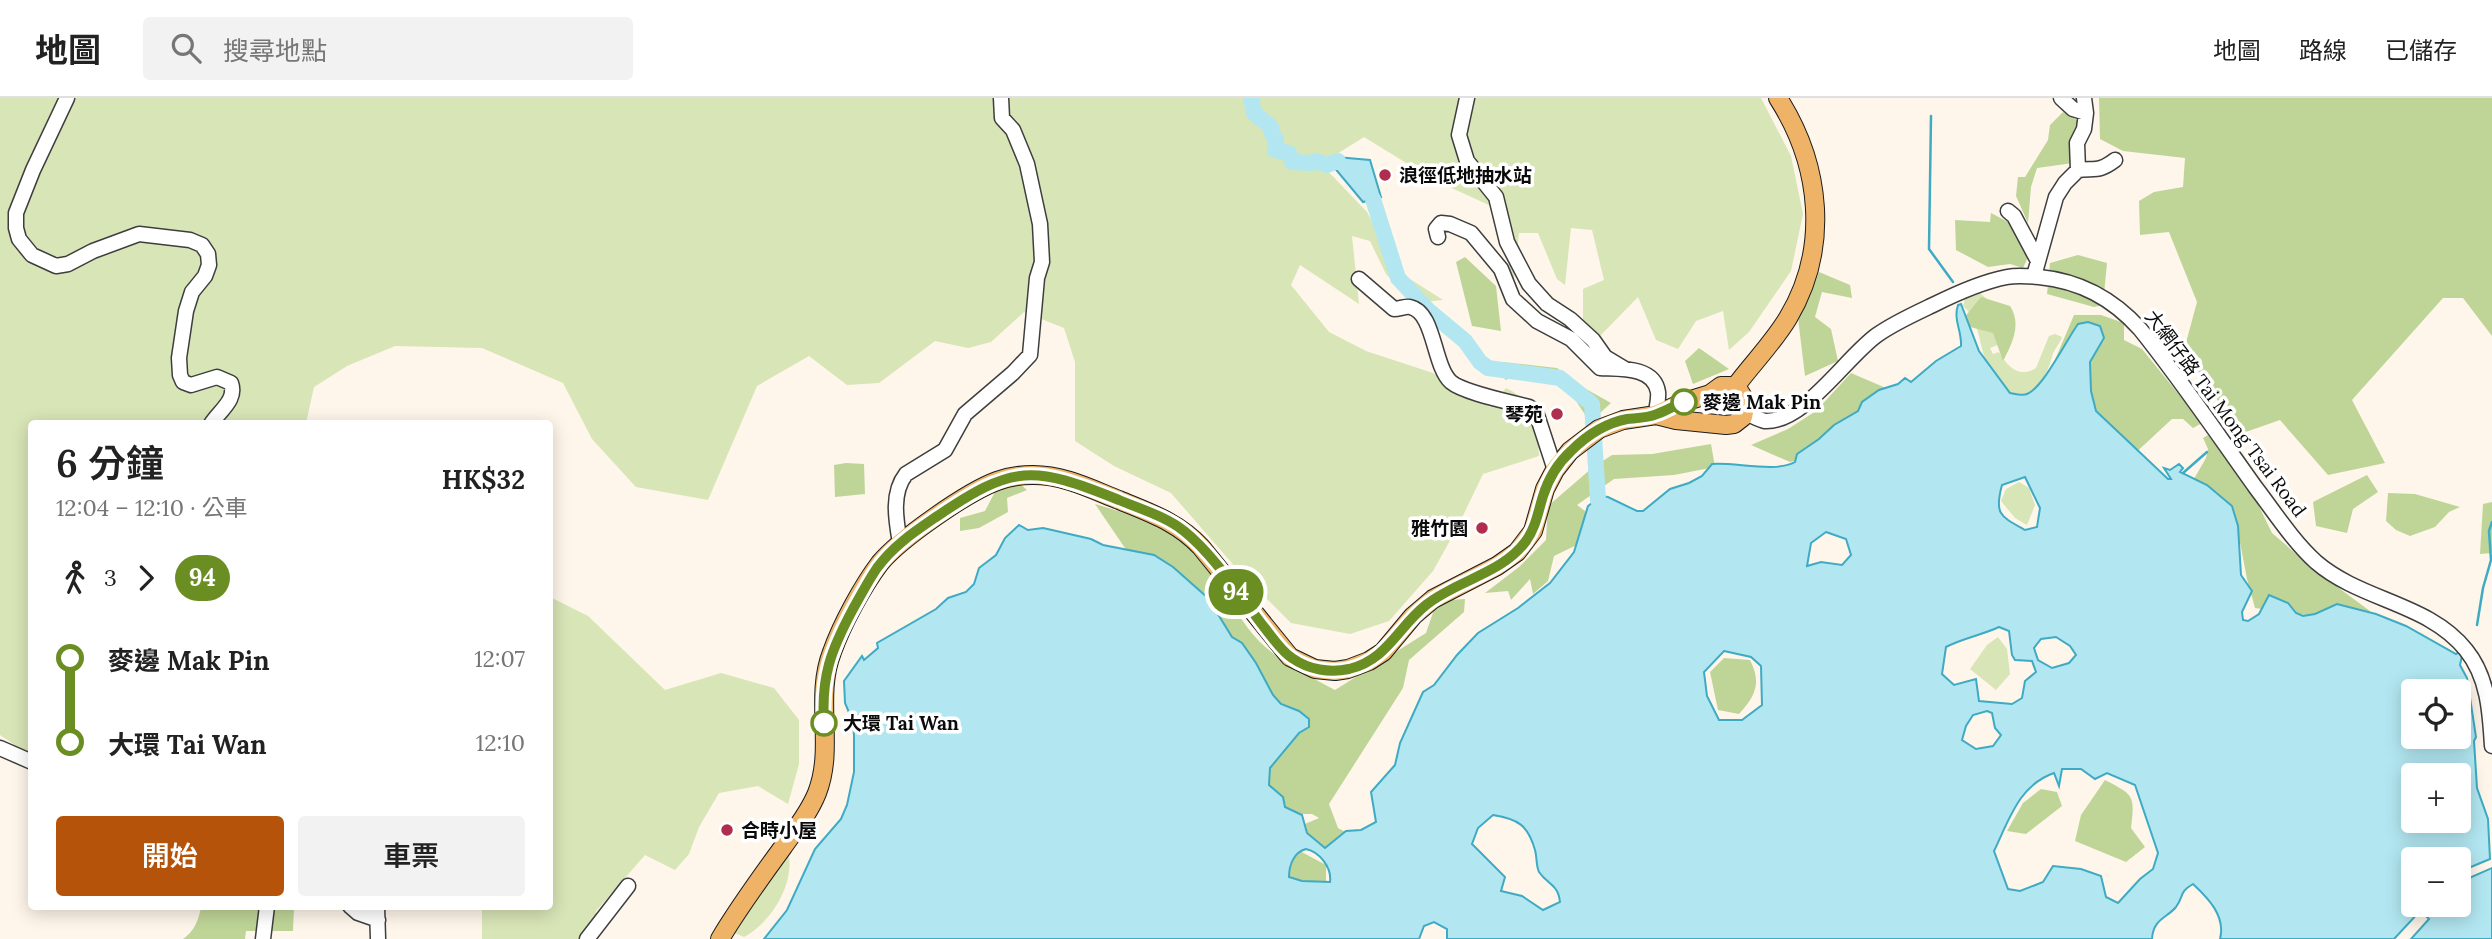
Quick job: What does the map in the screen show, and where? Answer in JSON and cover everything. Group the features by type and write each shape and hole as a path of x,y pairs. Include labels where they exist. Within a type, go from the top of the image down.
{"main road":[{"path":"1735,387 1777,333 1794,306 1805,282 1814,244 1815,202 1809,165 1796,129 1778,98"},
{"path":"720,939 815,798 824,767 823,693 829,658 867,583 882,561 900,543 989,484 1023,476 1063,479 1164,519 1182,529 1201,547 1286,654 1309,667 1328,671 1342,670 1374,659 1388,648 1427,603 1497,566 1517,552 1535,525 1545,489 1555,470 1570,451 1594,433 1623,420 1656,415 1710,394 1721,386 1735,387 1745,398 1745,413 1734,424 1676,420 1656,415"},
{"path":"1710,394 1707,408 1713,420 1719,424"}],"street":[{"path":"67,98 16,212 19,239 32,256 57,266 71,263 93,251 138,234 190,240 202,245 208,254 209,265 188,301 181,340 180,372 183,382 191,386 217,377 225,378 232,384 230,400 214,420"},
{"path":"900,543 896,502 901,480 906,474 946,450 965,414 1030,355 1037,278 1042,262 1040,224 1027,164 1013,130 1002,118 1001,98"},
{"path":"1467,98 1459,135 1467,161 1496,197 1507,242 1529,284 1547,304 1570,319 1593,340 1605,357 1625,369"},
{"path":"2061,98 2074,109 2086,113"},
{"path":"2034,276 2056,197 2078,170 2077,143 2084,129 2086,113 2084,98"},
{"path":"2078,170 2092,172 2115,160"},
{"path":"2008,211 2019,224 2038,261"},
{"path":"1438,237 1436,229 1441,223 1471,233 1501,269 1513,299 1537,321 1571,339 1600,368 1631,368 1651,378 1659,391 1656,415"},
{"name":"大網仔路 Tai Mong Tsai Road","path":"1745,413 1765,421 1784,416 1808,403 1854,353 1877,335 1901,320 1983,282 2011,276 2034,276 2062,280 2091,290 2112,303 2133,322 2285,528 2320,565 2358,589 2426,618 2461,643 2473,659 2485,686 2492,746"},
{"path":"1359,279 1394,309 1410,307 1421,314 1451,382 1529,407 1536,412 1555,470"},
{"path":"0,748 28,760"},
{"path":"587,939 628,886"},
{"path":"263,939 267,910"},
{"path":"355,910 358,913 377,913 378,939"}],"green space":[{"path":"0,98 1761,98 1791,156 1803,214 1791,271 1749,332 1729,350 1723,311 1696,321 1678,349 1656,340 1638,297 1599,337 1583,322 1583,289 1604,280 1592,230 1571,228 1565,285 1557,279 1538,233 1519,233 1513,289 1500,210 1434,180 1364,137 1321,164 1367,212 1399,272 1443,300 1413,303 1386,274 1370,241 1352,236 1359,304 1300,265 1291,285 1329,332 1366,351 1433,373 1490,407 1506,388 1516,394 1534,416 1539,445 1539,456 1483,474 1433,571 1389,621 1350,634 1291,623 1237,569 1171,493 1114,466 1075,441 1075,362 1064,328 1024,312 991,342 968,348 935,341 879,383 847,385 809,356 757,386 708,500 636,487 592,439 563,383 482,348 395,346 347,366 314,387 307,420 28,420 28,754 0,735"},
{"path":"2099,98 2492,98 2492,336 2463,298 2443,298 2352,400 2385,463 2328,475 2280,420 2240,434 2184,350 2197,302 2169,232 2140,235 2139,201 2154,192 2183,187 2185,158 2123,151 2100,139"},
{"path":"2063,112 2079,121 2073,163 2037,168 2031,187 2028,223 2016,196 2018,177 2025,177 2048,140 2050,125"},
{"path":"1991,213 2010,223 2029,255 2023,268 2010,264 1988,267 1956,250 1955,220 1990,222"},
{"path":"2078,255 2107,263 2103,305 2094,307 2047,294 2050,263"},
{"path":"1465,257 1496,286 1501,331 1472,326 1456,262"},
{"path":"1819,272 1850,285 1852,298 1822,292 1815,317 1831,329 1838,361 1805,376 1798,318"},
{"path":"1980,293 1988,300 2000,344 1990,348 1993,354 1999,352 2014,369 2024,372 2036,368 2049,336 2055,334 2062,337 2044,377 2028,394 2011,393 1985,358 1973,319 1963,306 1965,299"},
{"path":"1981,297 2010,306 2014,313 2014,334 2003,361 1993,333 1959,324"},
{"path":"2074,315 2101,315 2124,323 2124,340 2142,349 2202,423 2193,428 2183,419 2172,419 2131,457 2038,400"},
{"path":"1699,348 1729,369 1693,384 1685,361"},
{"path":"1503,362 1557,368 1579,385 1611,403 1590,422 1564,383 1520,375 1505,380"},
{"path":"1851,373 1886,388 1848,448 1790,462 1751,445 1788,429 1816,411"},
{"path":"2208,435 2254,496 2272,533 2317,572 2370,611 2326,618 2255,608 2236,521 2187,491 2206,458 2208,449 2203,438"},
{"path":"1711,444 1715,467 1674,475 1614,479 1577,505 1585,511 1587,540 1554,556 1548,581 1533,594 1530,579 1511,600 1508,591 1485,593 1519,567 1546,540 1548,506 1592,468 1612,455 1652,454"},
{"path":"864,464 865,494 835,497 834,465"},
{"path":"2367,475 2378,492 2353,509 2347,533 2316,526 2313,502"},
{"path":"1018,482 1027,490 1007,498 1008,512 979,528 960,531 960,518 985,511 996,490"},
{"path":"2019,482 2029,488 2035,505 2027,525 2015,518 2001,501 2006,489"},
{"path":"2388,493 2415,494 2460,507 2449,512 2435,527 2410,536 2396,530 2386,521"},
{"path":"2492,502 2492,553 2480,554 2483,504"},
{"path":"1095,504 1152,524 1181,542 1208,569 1244,622 1267,649 1335,690 1426,633 1437,601 1465,599 1464,612 1409,660 1403,688 1329,804 1338,828 1362,841 1334,858 1296,847 1286,832 1319,818 1312,814 1288,814 1259,788 1255,688 1127,551"},
{"path":"553,598 588,616 665,690 721,673 774,688 799,720 799,764 788,804 758,786 719,793 699,827 689,854 675,870 645,855 596,911 595,939 482,939 482,910 553,910"},
{"path":"1998,637 2007,649 2010,674 1996,690 1970,669 1987,645"},
{"path":"1724,658 1750,660 1754,668 1755,689 1739,714 1718,710 1710,672"},
{"path":"2105,780 2122,789 2130,797 2133,809 2131,828 2145,847 2126,862 2075,841 2081,815"},
{"path":"2041,789 2057,792 2062,806 2026,834 2007,831 2023,803"},
{"path":"1298,850 1326,865 1326,882 1293,888 1286,870"},
{"path":"788,851 790,863 780,900 764,922 744,937 730,931"},
{"path":"200,910 294,910 293,931 246,931 245,939 183,939 190,933"}],"water":[{"path":"1336,157 1370,160 1381,197 1363,202 1333,166"},
{"path":"1961,304 1979,351 2010,393 2019,395 2027,394 2040,383 2078,324 2088,322 2100,326 2104,338 2090,362 2091,391 2096,411 2168,479 2171,479 2164,468 2170,470 2179,464 2183,468 2180,472 2207,485 2232,506 2238,526 2241,575 2252,591 2242,612 2243,620 2248,621 2259,614 2269,595 2288,603 2296,613 2303,616 2315,614 2337,604 2376,614 2406,626 2456,654 2459,652 2462,656 2460,665 2467,679 2401,679 2401,749 2471,749 2471,704 2476,737 2477,788 2488,819 2490,859 2471,867 2471,847 2401,847 2401,917 2414,917 2394,939 2220,939 2218,915 2210,901 2193,884 2184,892 2176,907 2155,927 2152,939 1447,939 1447,929 1434,922 1424,926 1419,939 764,939 787,910 815,849 841,819 847,805 854,772 854,736 853,722 845,703 844,681 862,656 864,660 878,648 877,643 936,609 948,598 966,592 974,584 979,568 996,555 1005,538 1019,525 1028,530 1043,528 1091,539 1103,545 1154,555 1173,567 1208,598 1232,637 1242,643 1256,663 1273,695 1281,704 1299,711 1309,719 1309,727 1299,733 1270,768 1269,785 1283,797 1285,807 1302,815 1307,833 1325,848 1346,831 1361,830 1376,822 1371,792 1395,765 1400,743 1423,692 1434,685 1478,633 1518,608 1550,583 1574,552 1588,506 1601,496 1643,511 1670,489 1702,476 1712,464 1777,467 1795,462 1797,454 1834,425 1858,411 1862,402 1879,390 1898,384 1905,378 1911,382 1936,361 1961,346 1956,316 1958,305","holes":["2025,477 2040,508 2037,527 2025,530 2001,513 1999,502 2002,485","1826,532 1846,539 1851,555 1842,565 1821,562 1807,566 1811,543","1999,627 2009,631 2015,660 2032,661 2036,672 2025,681 2022,698 2012,704 1979,701 1976,679 1954,685 1942,674 1946,647","2056,637 2070,646 2076,655 2069,663 2052,668 2038,660 2034,648 2041,639","1724,651 1751,657 1761,666 1762,705 1742,720 1719,720 1707,696 1704,672","1987,711 1992,713 1995,728 2001,735 1993,746 1976,749 1962,740 1973,715","2062,769 2081,769 2095,779 2107,773 2135,785 2158,853 2153,869 2118,903 2106,897 2101,876 2081,869 2053,866 2043,882 2020,891 2008,889 1994,851 2010,816 2024,795 2032,786 2054,773 2059,786","1493,815 1515,821 1529,835 1539,872 1555,888 1560,902 1543,910 1522,896 1501,891 1505,877 1472,844 1478,828","1306,849 1320,857 1327,866 1330,882 1302,881 1289,877 1295,856"]},
{"path":"2492,868 2492,939 2411,939 2429,919 2427,917 2471,917 2471,877"}],"waterway":[{"path":"1251,98 1254,113 1271,127 1276,139 1275,150 1289,153 1292,162 1316,161 1327,165 1338,161"},
{"path":"1931,116 1929,249 1953,282"},
{"path":"1373,199 1398,278 1429,311 1465,341 1480,362 1488,368 1560,378 1592,404 1598,500"},
{"path":"2183,473 2207,452"},
{"path":"2477,625 2491,560 2489,531 2492,522"}],"bus line":[{"name":"94","path":"824,723 824,685 829,658 878,566 911,534 969,495 998,481 1032,475 1063,479 1170,522 1194,540 1286,654 1309,667 1328,671 1342,670 1374,659 1388,648 1427,603 1497,566 1517,552 1535,525 1545,489 1555,470 1570,451 1589,436 1623,420 1656,415 1684,402"}],"place":[{"name":"浪徑低地抽水站","path":"1385,175"},
{"name":"麥邊 Mak Pin","path":"1684,402"},
{"name":"琴苑","path":"1557,414"},
{"name":"雅竹園","path":"1482,528"},
{"name":"大環 Tai Wan","path":"824,723"},
{"name":"合時小屋","path":"727,830"}]}
